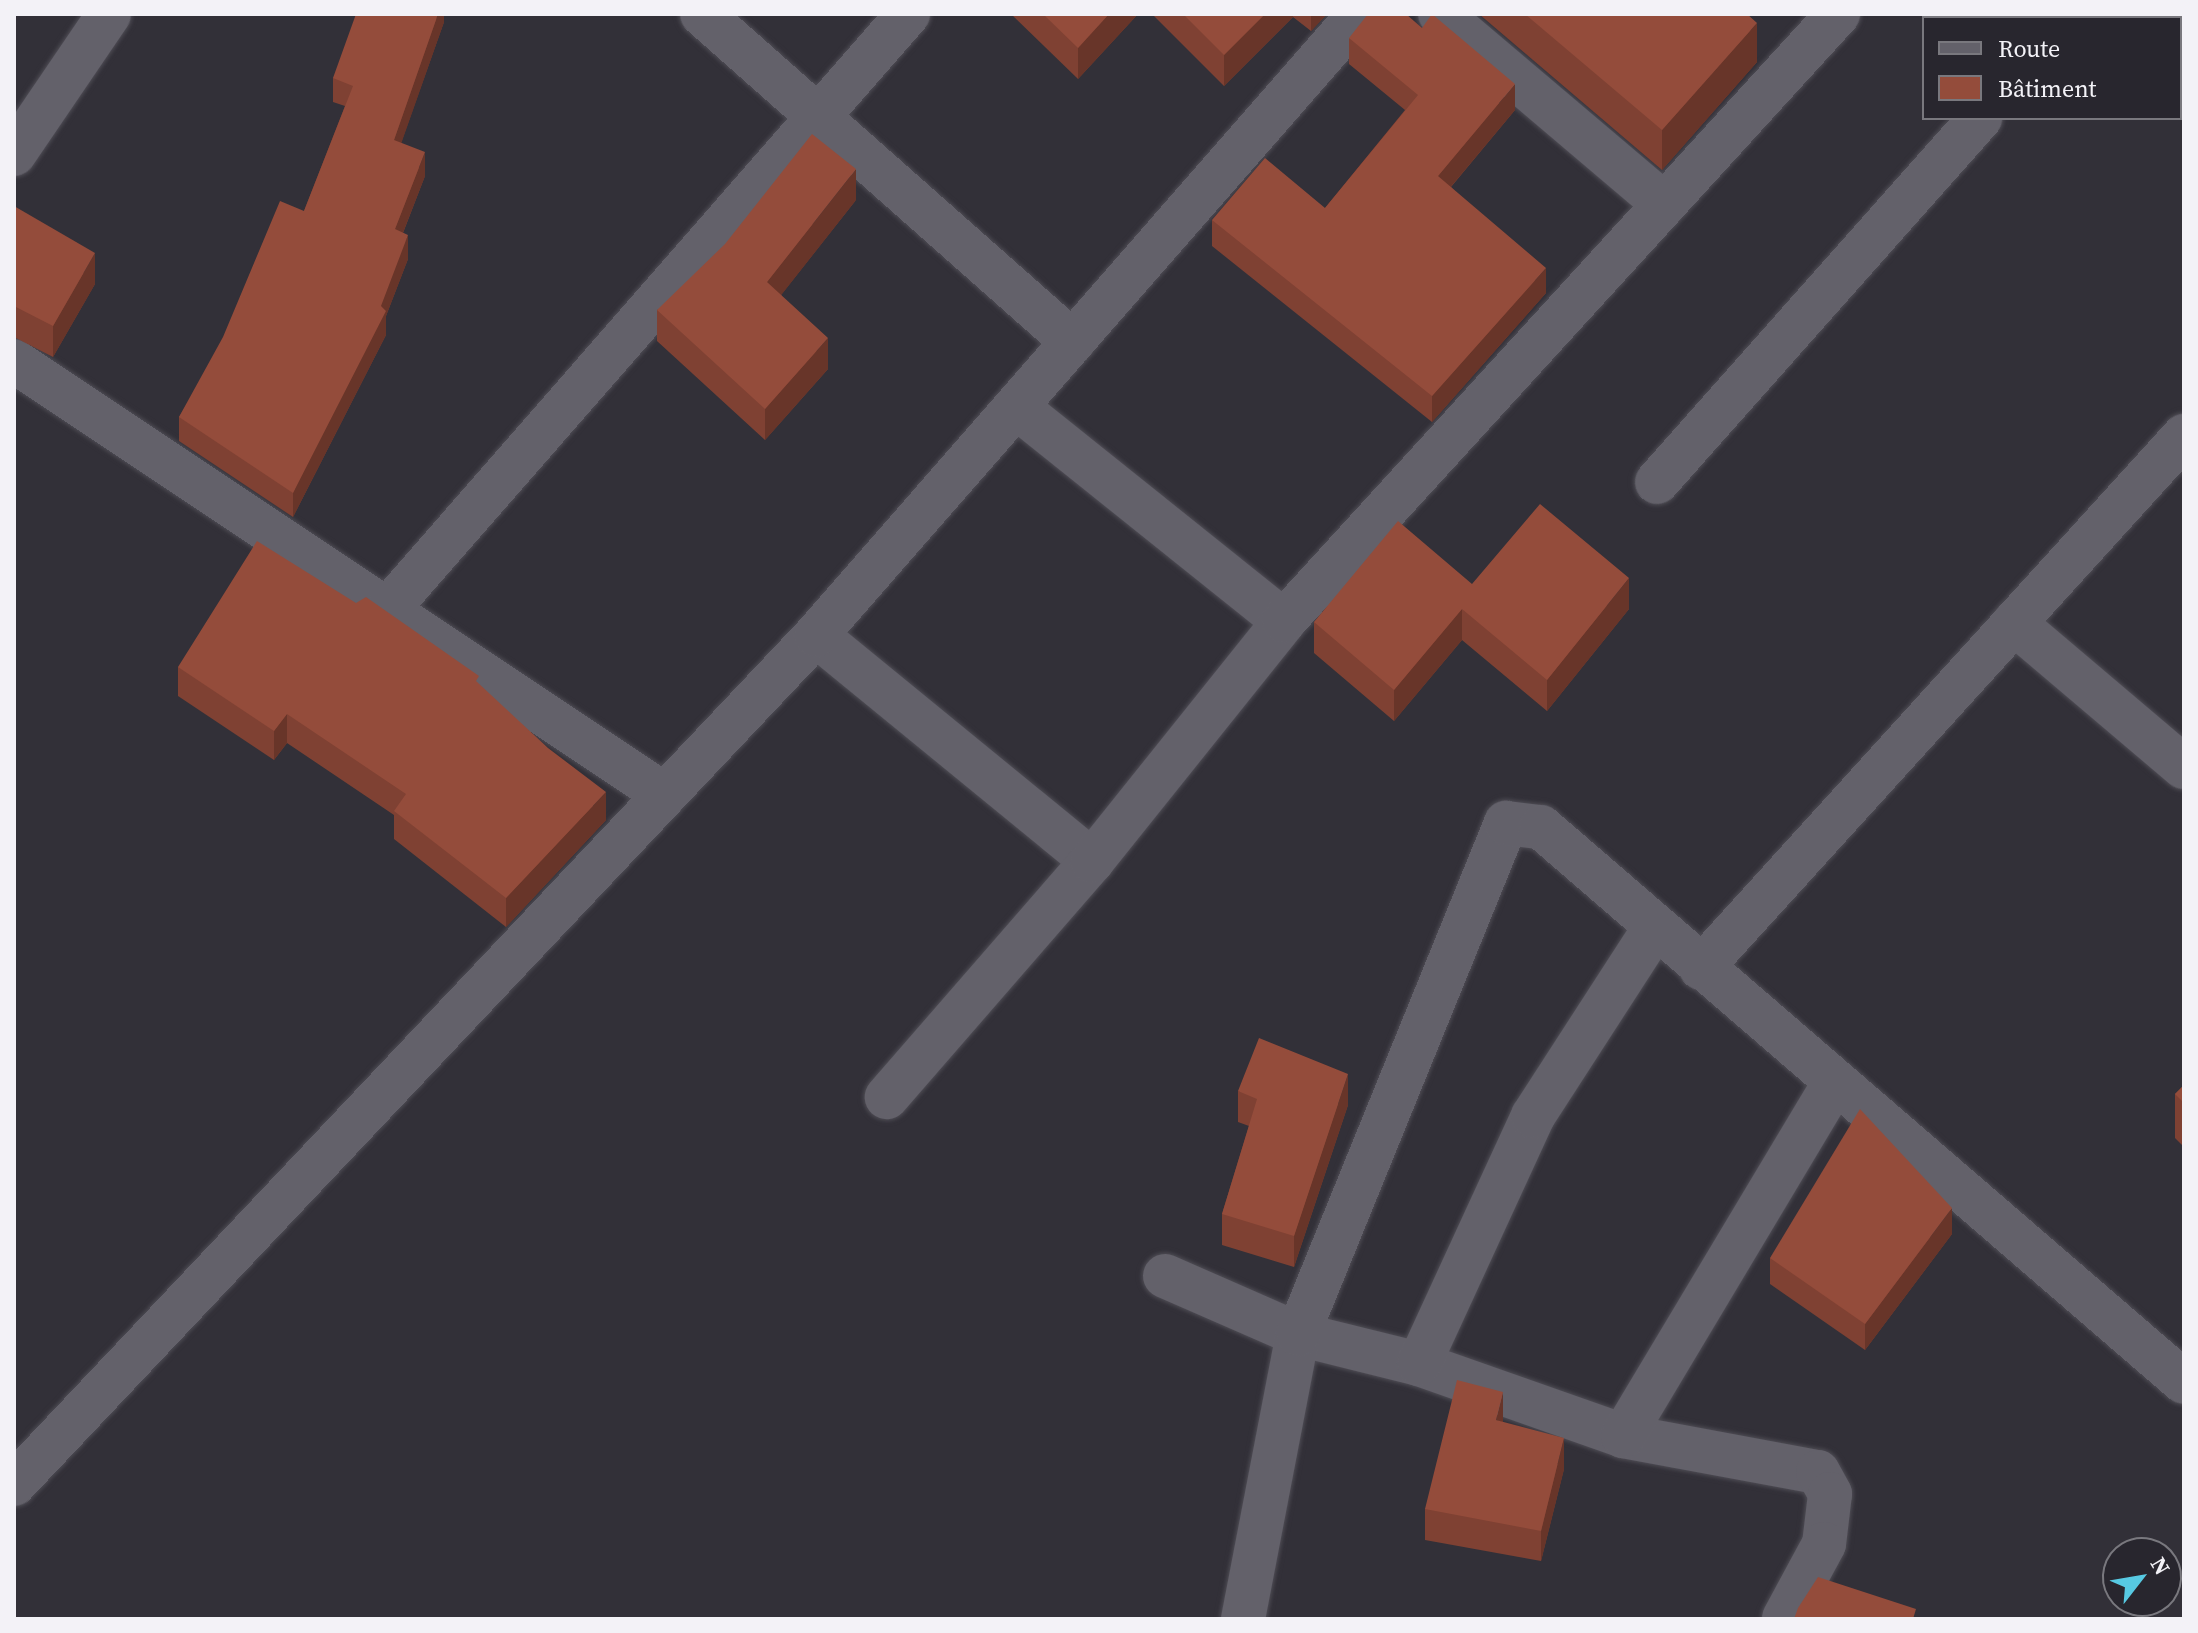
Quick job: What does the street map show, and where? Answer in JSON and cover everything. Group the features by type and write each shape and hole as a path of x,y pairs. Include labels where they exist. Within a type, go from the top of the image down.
{"street":[{"path":"14,154 109,14"},
{"path":"702,14 1073,342"},
{"path":"387,610 908,14"},
{"path":"14,1484 816,635 1019,409 1073,342 1359,14"},
{"path":"1440,14 1664,204"},
{"path":"887,1097 1092,861 1284,621 1838,14"},
{"path":"1657,482 1978,120"},
{"path":"14,361 665,795"},
{"path":"1019,409 1284,621"},
{"path":"1701,968 2184,436"},
{"path":"2014,623 2184,767"},
{"path":"816,635 1092,861"},
{"path":"1246,1618 1298,1334 1506,823 1541,827 1654,929 2184,1382"},
{"path":"1419,1364 1533,1116 1654,929"},
{"path":"1623,1436 1835,1082"},
{"path":"1165,1276 1298,1334 1419,1364 1623,1436 1818,1472 1830,1494 1824,1544 1784,1618"}],"building":[{"path":"356,14 438,14 394,140 425,152 395,229 408,235 381,306 386,311 293,493 179,417 223,337 280,201 304,211 353,86 333,78"},
{"path":"1043,14 1109,14 1078,48"},
{"path":"1183,14 1265,14 1224,55"},
{"path":"1368,14 1406,14 1422,28 1432,14 1515,84 1438,176 1546,268 1432,396 1212,220 1265,158 1325,208 1418,95 1349,38"},
{"path":"1525,14 1747,14 1757,23 1662,130"},
{"path":"812,134 856,169 767,282 828,338 765,409 657,310 725,244"},
{"path":"14,206 95,253 53,326 14,306"},
{"path":"1540,504 1629,578 1547,680 1462,609 1394,690 1314,622 1398,521 1472,584"},
{"path":"257,541 356,603 366,597 479,676 476,681 548,748 606,792 506,898 394,811 406,794 287,714 274,731 178,667"},
{"path":"1259,1038 1348,1074 1294,1236 1222,1214 1257,1099 1238,1091"},
{"path":"2184,1085 2184,1103 2175,1094"},
{"path":"1860,1109 1952,1208 1865,1324 1770,1258"},
{"path":"1457,1380 1503,1392 1496,1420 1564,1438 1541,1531 1425,1509"},
{"path":"1818,1577 1916,1609 1913,1619 1794,1619"}]}
